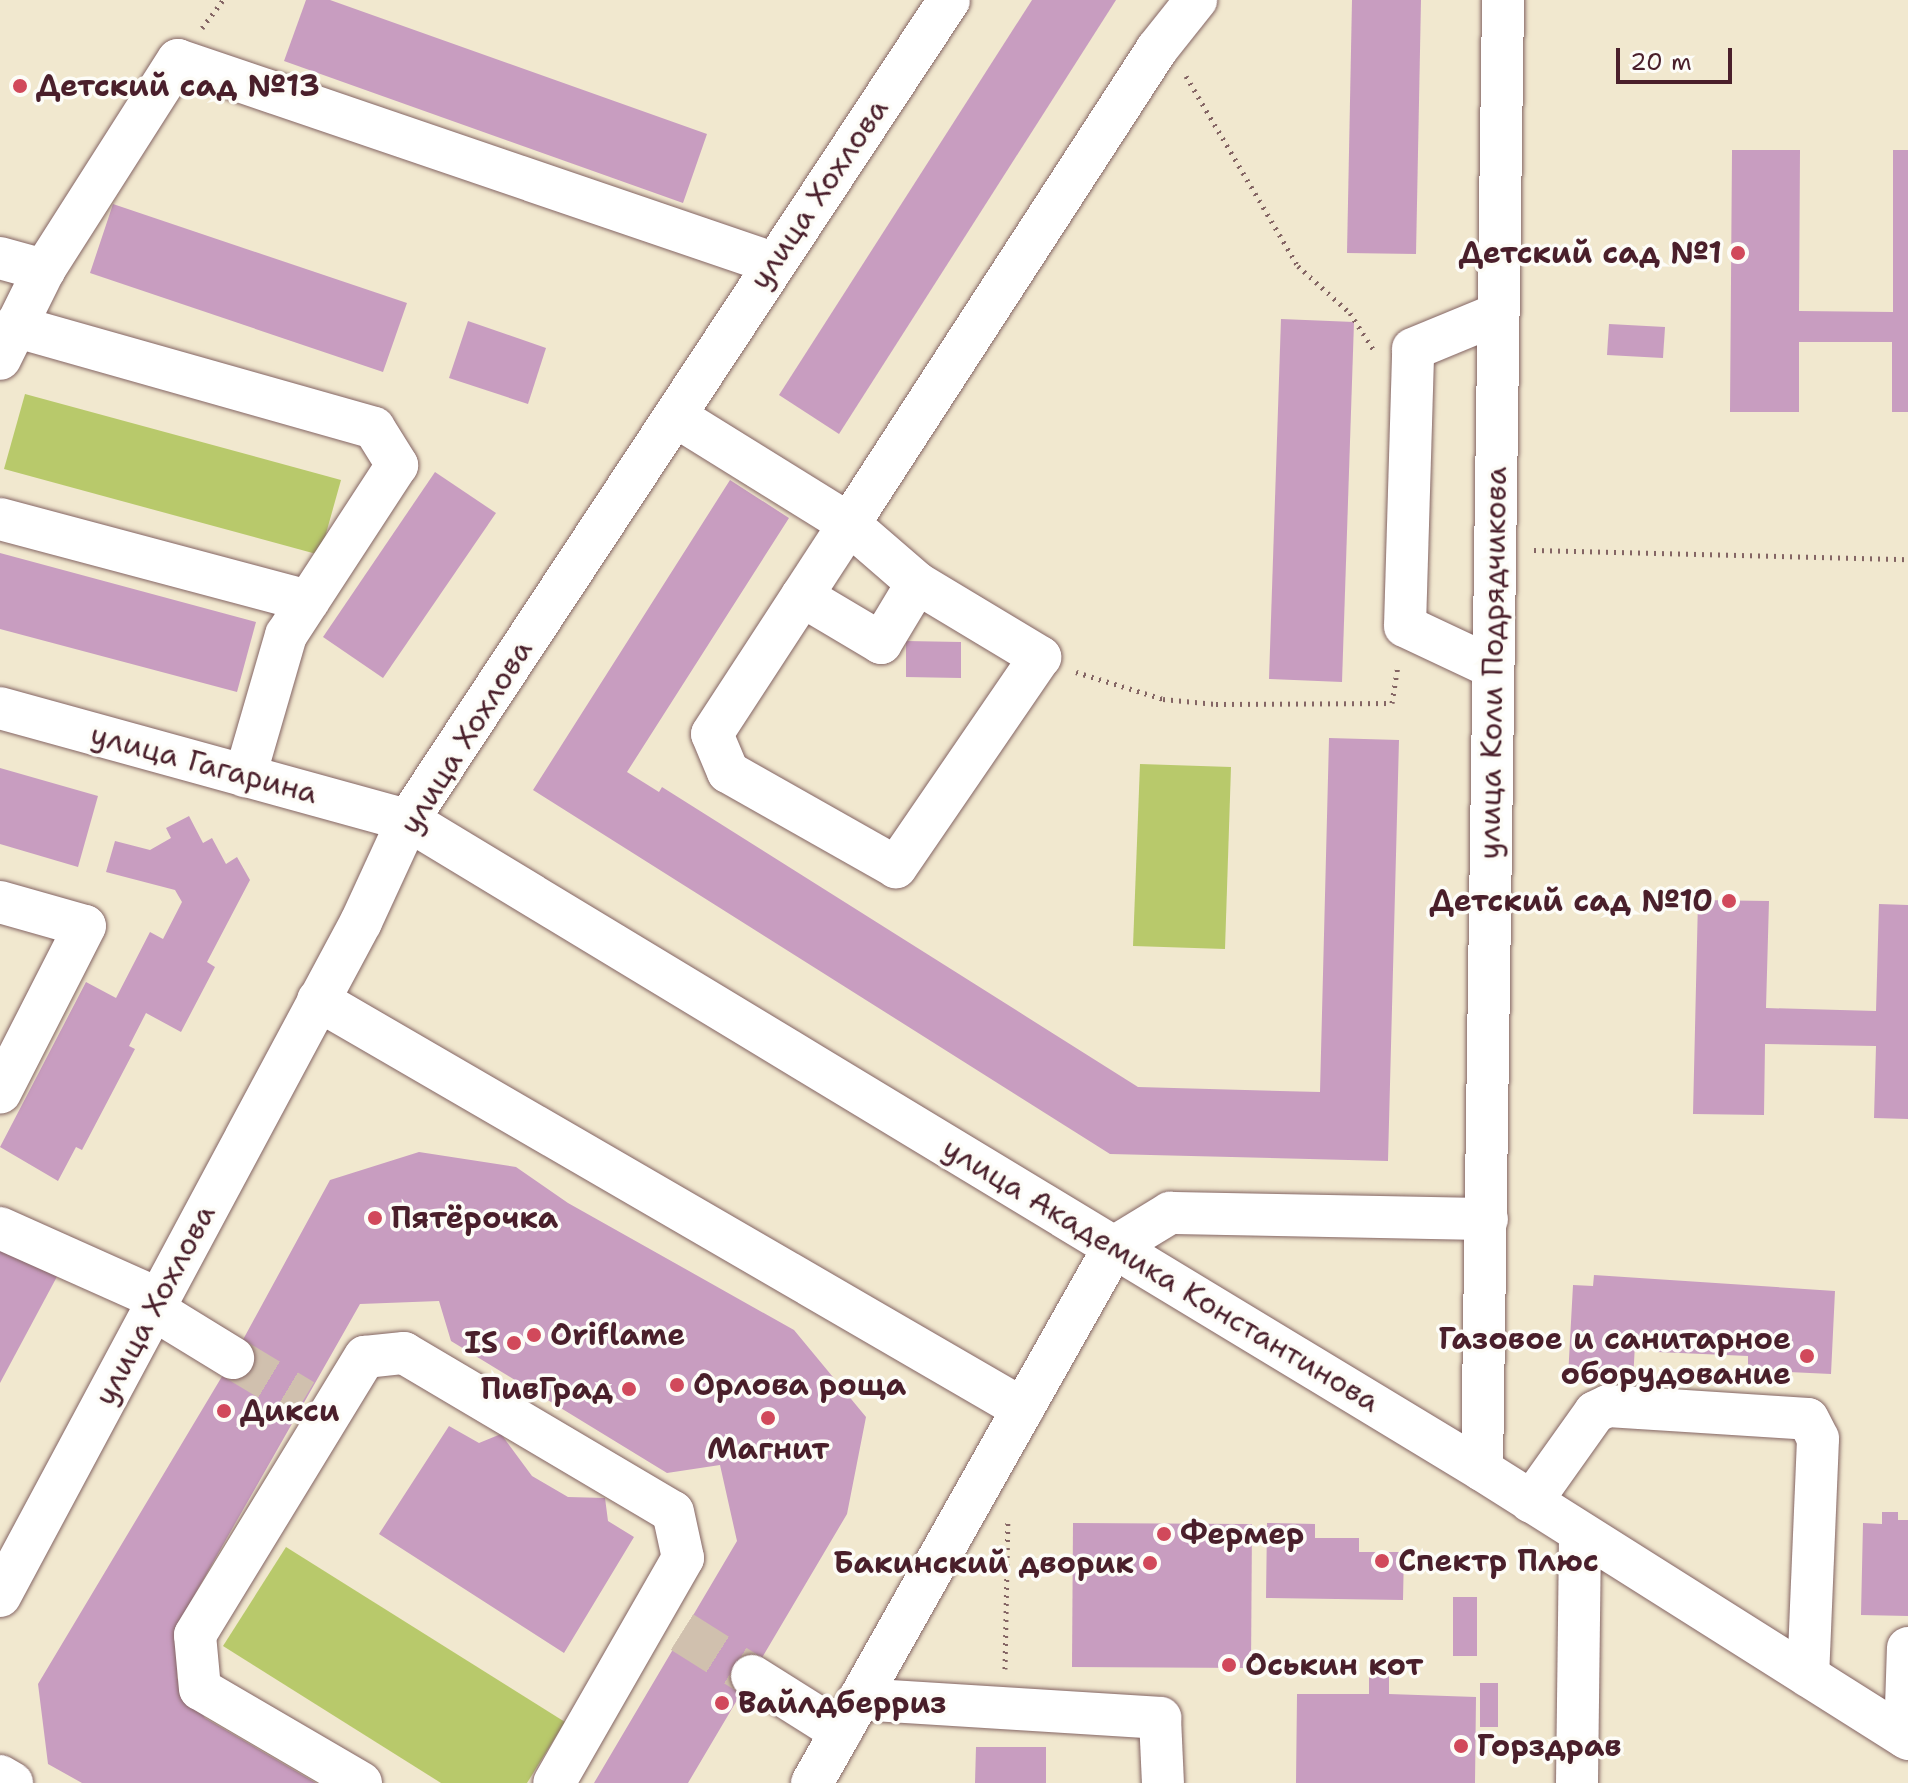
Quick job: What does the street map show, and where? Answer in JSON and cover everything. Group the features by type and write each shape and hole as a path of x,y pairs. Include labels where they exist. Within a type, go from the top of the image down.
{"street":[{"name":"улица Хохлова","path":"0,1596 318,1000 408,820 949,0"},
{"path":"675,416 849,524 917,583 1040,657 896,867 728,772 712,734 849,524 1164,39 1196,0"},
{"name":"улица Коли Подрядчикова","path":"1482,1470 1503,0"},
{"path":"245,776 286,635 397,465 374,428 7,342 44,270 178,60 773,263"},
{"path":"0,258 44,270"},
{"path":"1492,667 1405,626 1413,349 1498,314"},
{"path":"0,519 308,601"},
{"path":"802,596 881,643 917,583"},
{"name":"улица Гагарина","path":"0,708 408,820"},
{"name":"улица Академика Константинова","path":"408,820 1482,1470 1906,1738"},
{"path":"0,902 85,926 0,1093"},
{"path":"318,1000 1023,1409"},
{"path":"812,1783 1114,1247 1170,1213 1487,1219"},
{"path":"0,1228 156,1304 233,1358"},
{"path":"347,1779 200,1689 195,1635 316,1408 365,1357 404,1353 673,1512 683,1558 666,1623 554,1783"},
{"path":"1531,1502 1595,1412 1608,1406 1808,1419 1818,1439 1808,1676"},
{"path":"1577,1783 1580,1534"},
{"path":"1906,1738 1908,1648"},
{"path":"752,1676 850,1715 1004,1708 1160,1718 1163,1783"},
{"path":"0,1776 12,1783"}],"path":[{"path":"1164,39 1298,266 1350,313 1411,411"},
{"path":"1493,549 1908,559"},
{"path":"1040,657 1163,699 1216,704 1392,703 1405,626"},
{"path":"1004,1708 1008,1506"}],"green space":[{"path":"25,394 341,480 320,555 4,469"},
{"path":"1140,764 1231,767 1225,949 1133,946"},
{"path":"286,1547 565,1722 527,1783 441,1783 223,1646"}],"building":[{"path":"306,0 330,0 707,134 683,203 284,61"},
{"path":"1032,0 1116,0 839,434 779,395"},
{"path":"1352,0 1421,0 1416,254 1347,253"},
{"path":"1732,150 1800,150 1799,311 1893,312 1893,150 1908,150 1908,412 1892,412 1892,342 1799,342 1799,412 1730,412"},
{"path":"113,204 407,303 383,372 90,273"},
{"path":"1281,319 1354,322 1342,682 1269,679"},
{"path":"468,321 546,348 528,404 449,378"},
{"path":"1609,324 1665,327 1663,358 1607,355"},
{"path":"435,472 496,513 383,678 323,637"},
{"path":"730,480 789,518 627,772 659,792 662,787 1138,1087 1320,1092 1329,738 1399,740 1388,1161 1110,1154 533,790"},
{"path":"0,553 256,622 237,692 0,629"},
{"path":"906,641 961,642 961,678 906,677"},
{"path":"0,768 98,796 78,867 0,844"},
{"path":"189,816 203,843 212,838 226,864 237,857 250,880 207,962 215,967 181,1032 146,1013 129,1046 135,1049 82,1150 76,1147 58,1181 0,1147 86,982 116,998 150,932 163,939 182,902 175,890 106,872 115,841 150,850 171,838 166,828"},
{"path":"1698,900 1769,901 1766,1008 1876,1011 1879,904 1908,905 1908,1119 1874,1118 1876,1046 1765,1044 1764,1115 1693,1114"},
{"path":"419,1152 516,1167 568,1203 794,1330 866,1417 847,1514 688,1783 594,1783 737,1541 720,1465 667,1473 451,1341 439,1301 360,1304 182,1617 177,1678 205,1718 316,1783 82,1783 48,1764 38,1684 233,1358 330,1180"},
{"path":"0,1244 60,1271 0,1383"},
{"path":"1594,1275 1835,1291 1831,1374 1748,1370 1748,1356 1657,1352 1658,1345 1635,1344 1633,1381 1568,1377 1573,1285 1593,1286"},
{"path":"449,1426 479,1443 501,1434 532,1476 568,1497 605,1498 608,1521 634,1537 564,1653 379,1534"},
{"path":"1882,1512 1898,1512 1898,1520 1908,1520 1908,1616 1861,1615 1863,1523 1882,1524"},
{"path":"1073,1523 1252,1524 1251,1668 1072,1667"},
{"path":"1267,1523 1315,1524 1315,1538 1359,1538 1359,1552 1404,1552 1403,1600 1266,1598"},
{"path":"1453,1597 1477,1597 1477,1656 1453,1656"},
{"path":"1369,1660 1389,1660 1389,1694 1476,1697 1475,1783 1296,1783 1297,1694 1369,1694"},
{"path":"1480,1683 1498,1683 1498,1727 1480,1727"},
{"path":"976,1747 1046,1747 1046,1783 975,1783"}],"tunnel":[{"path":"233,1358 303,1400"},
{"path":"682,1632 752,1676"}],"place":[{"name":"Детский сад №13","path":"20,86"},
{"name":"Детский сад №1","path":"1738,253"},
{"name":"Детский сад №10","path":"1729,901"},
{"name":"Пятёрочка","path":"375,1218"},
{"name":"Oriflame","path":"534,1335"},
{"name":"IS","path":"514,1343"},
{"name":"Газовое и санитарное оборудование","path":"1807,1356"},
{"name":"Орлова роща","path":"677,1385"},
{"name":"ПивГрад","path":"629,1389"},
{"name":"Дикси","path":"224,1411"},
{"name":"Магнит","path":"768,1418"},
{"name":"Фермер","path":"1164,1534"},
{"name":"Спектр Плюс","path":"1382,1561"},
{"name":"Бакинский дворик","path":"1150,1563"},
{"name":"Оськин кот","path":"1229,1665"},
{"name":"Вайлдберриз","path":"722,1703"},
{"name":"Горздрав","path":"1461,1746"}]}
